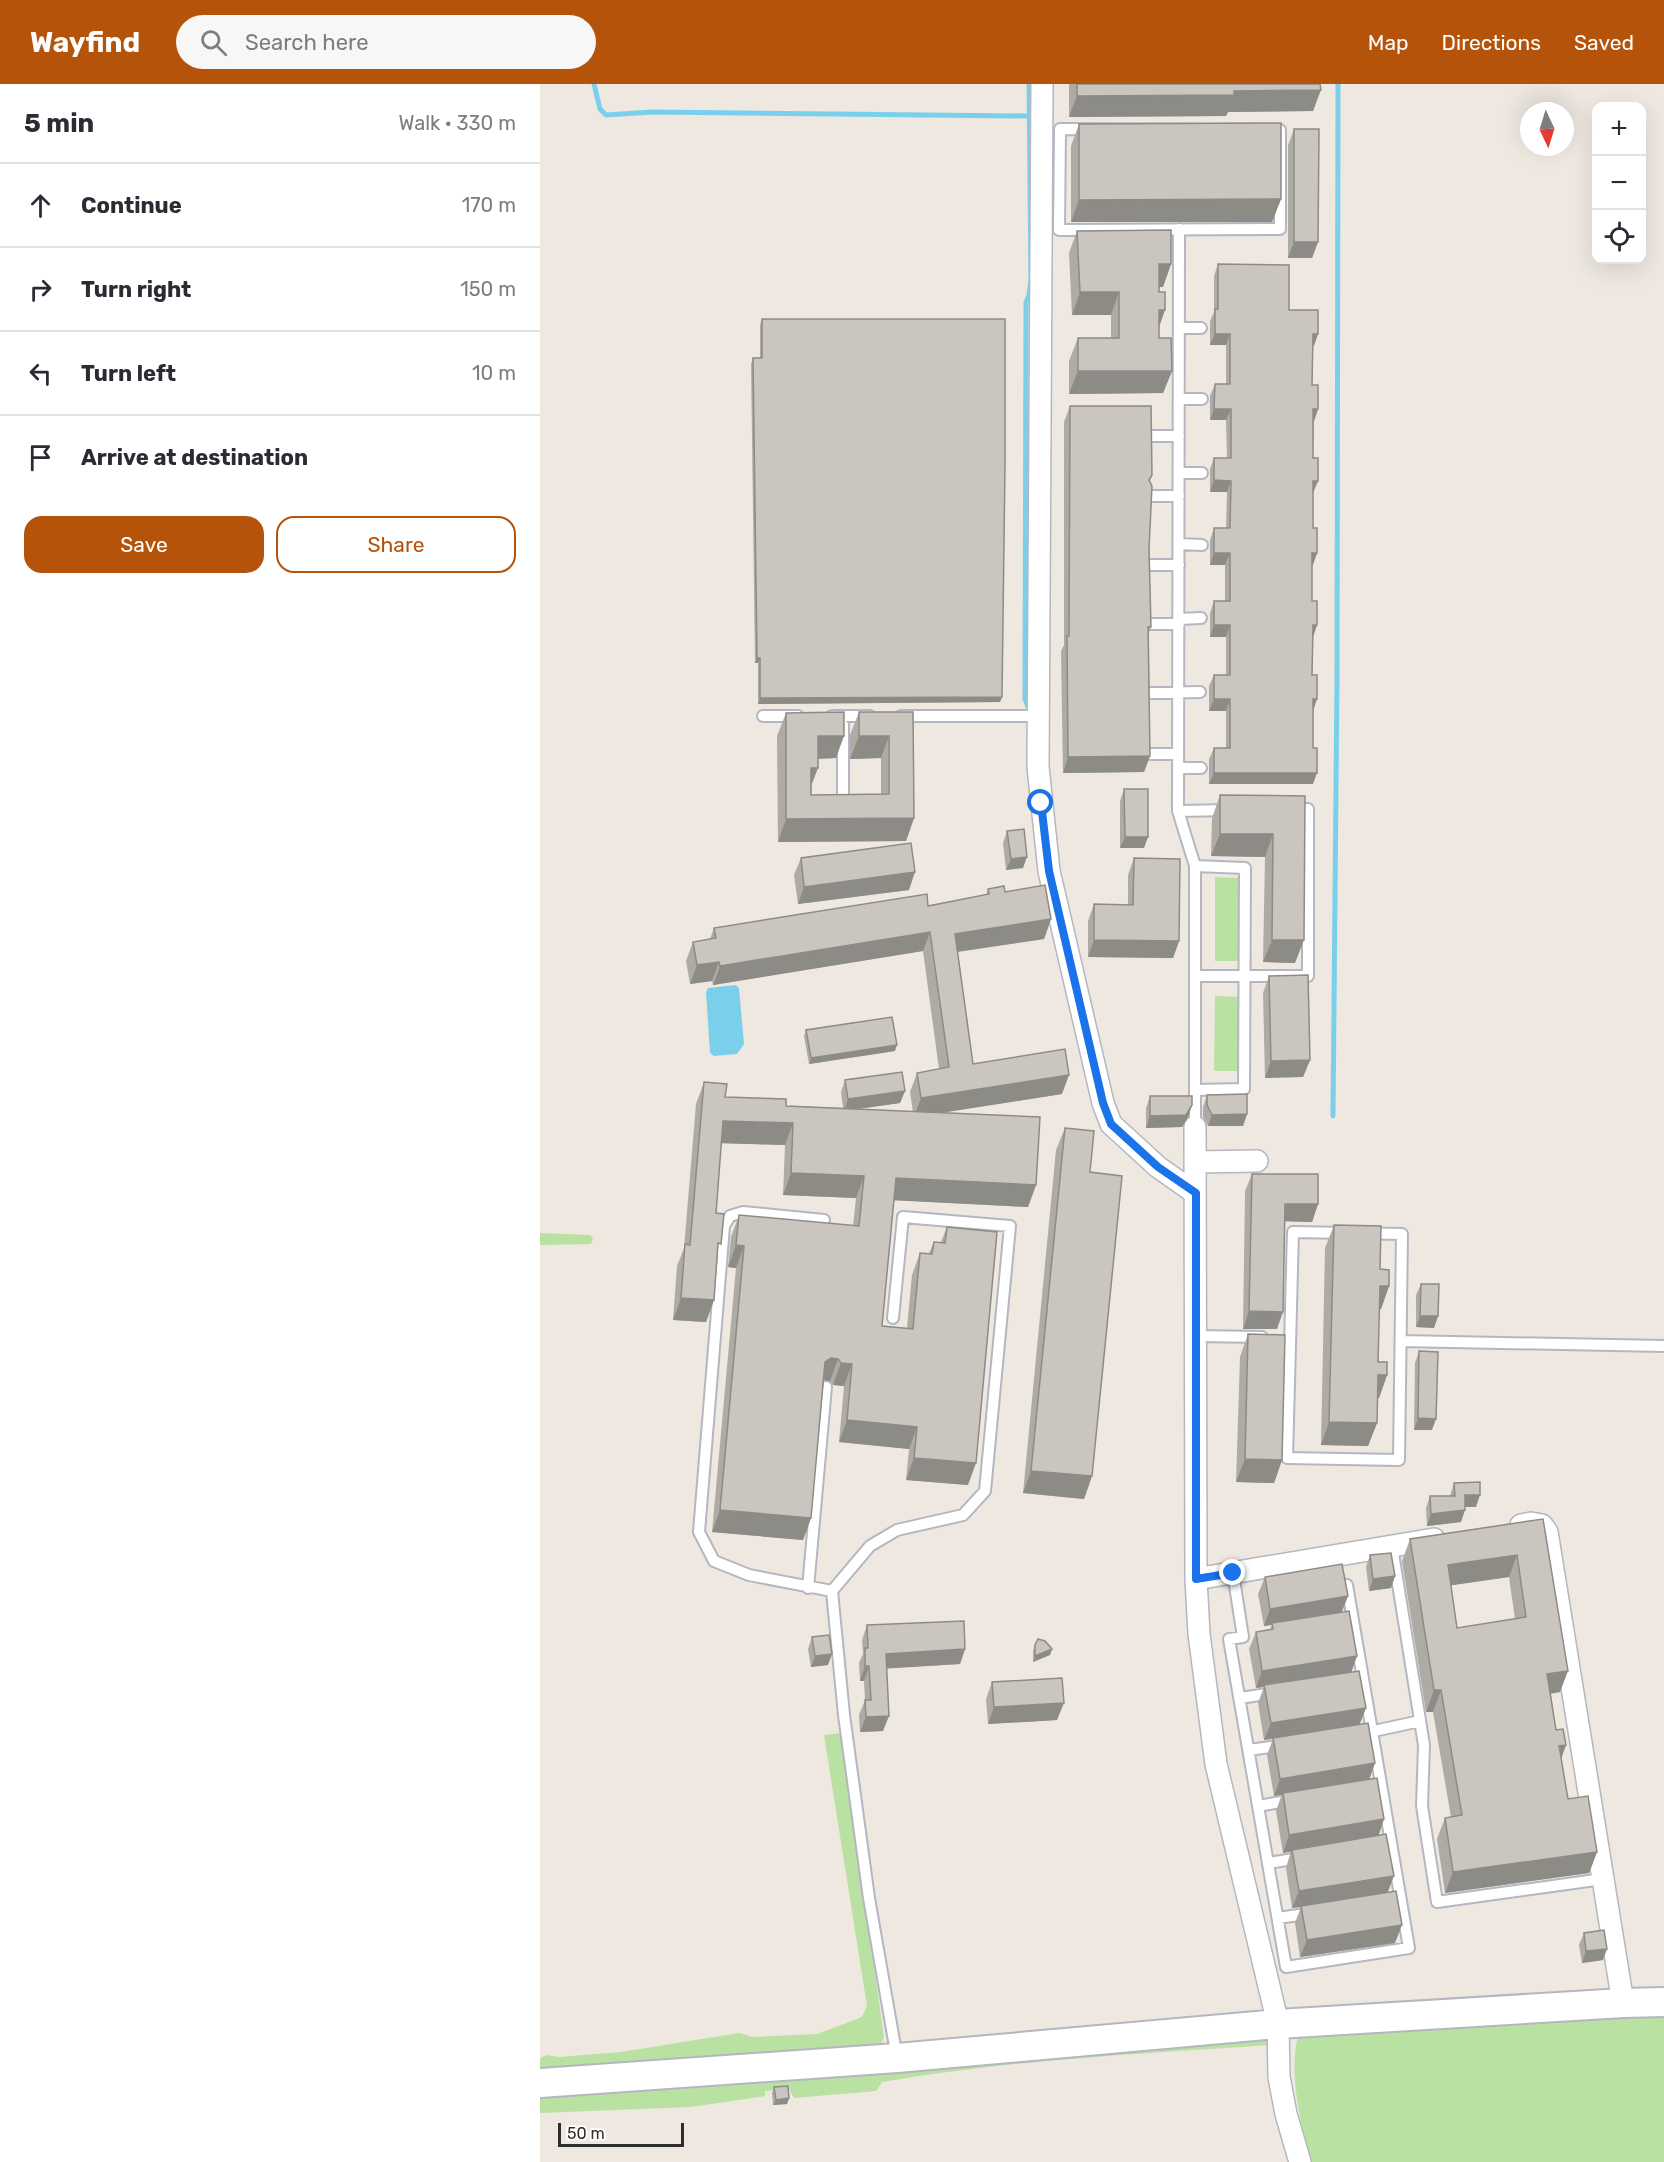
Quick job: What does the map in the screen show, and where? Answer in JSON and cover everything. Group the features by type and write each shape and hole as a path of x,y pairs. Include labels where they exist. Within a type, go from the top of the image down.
{"main road":[{"path":"540,2083 897,2058 1278,2024 1664,2002"}],"street":[{"path":"1042,84 1038,716 1039,785 1049,871 1103,1103 1111,1124 1158,1167 1196,1193"},
{"path":"1195,1127 1196,1579 1199,1634 1216,1764 1278,2024 1279,2077 1286,2114 1300,2162"},
{"path":"1195,1162 1257,1161"},
{"path":"1496,1529 1531,1523 1542,1525 1547,1532 1623,2003"},
{"path":"1196,1579 1450,1537"}],"lane":[{"path":"1059,129 1280,130 1280,229 1179,230 1059,230 1059,129"},
{"path":"1179,230 1178,811 1195,866 1195,1127"},
{"path":"1179,328 1201,328"},
{"path":"1179,399 1202,399"},
{"path":"1152,436 1179,436"},
{"path":"1179,473 1202,473"},
{"path":"1151,496 1179,496"},
{"path":"1179,544 1202,544"},
{"path":"1151,565 1179,565"},
{"path":"1151,624 1201,618"},
{"path":"1151,693 1200,692"},
{"path":"763,716 1038,716"},
{"path":"843,716 843,803"},
{"path":"1150,754 1179,753"},
{"path":"1178,768 1201,768"},
{"path":"1195,976 1308,976 1308,809 1285,809"},
{"path":"1178,811 1237,810"},
{"path":"1195,866 1245,867 1244,1089 1195,1090"},
{"path":"824,1220 744,1212 730,1216 724,1226 699,1532 714,1561 749,1575 832,1591"},
{"path":"893,1318 903,1217 1010,1226 985,1491 963,1515 897,1530 870,1546 832,1591 844,1715 867,1887 897,2058"},
{"path":"1293,1232 1402,1234 1399,1460 1287,1458 1279,1338 1293,1232"},
{"path":"1196,1336 1279,1338"},
{"path":"1401,1341 1664,1346"},
{"path":"808,1588 826,1387"},
{"path":"1392,1546 1424,1745 1422,1806 1437,1902 1603,1879"},
{"path":"1233,1573 1248,1636 1229,1639 1286,1967 1409,1948 1395,1900 1385,1843 1376,1786 1372,1731 1358,1680 1347,1620 1347,1585"},
{"path":"1240,1698 1285,1691"},
{"path":"1350,1735 1420,1720"},
{"path":"1249,1750 1293,1743"},
{"path":"1258,1806 1303,1798"},
{"path":"1268,1863 1313,1855"},
{"path":"1278,1918 1322,1911"}],"green space":[{"path":"1215,877 1240,878 1240,961 1215,961"},
{"path":"1215,996 1240,997 1240,1071 1214,1071"},
{"path":"540,1233 590,1235 593,1238 591,1244 540,1245"},
{"path":"842,1733 884,2038 878,2049 540,2074 540,2058 547,2055 559,2057 621,2052 739,2033 753,2037 817,2034 862,2017 867,2006 824,1735"},
{"path":"1664,2010 1664,2162 1311,2162 1295,2083 1295,2051 1298,2036"},
{"path":"1269,2035 1269,2045 978,2068 882,2082 876,2091 794,2098 789,2089 765,2091 765,2096 691,2107 540,2113 540,2097"}],"water":[{"path":"736,985 739,988 744,1044 737,1054 714,1056 710,1053 706,992 708,988"}],"building":[{"path":"1077,84 1320,84 1321,90 1234,91 1234,95 1077,96"},
{"path":"1281,123 1281,199 1079,200 1079,124"},
{"path":"1294,129 1319,129 1318,242 1294,242"},
{"path":"1171,230 1171,264 1159,264 1159,292 1165,292 1165,310 1159,310 1159,338 1171,338 1172,371 1078,371 1078,338 1119,338 1119,292 1080,292 1077,231"},
{"path":"1218,264 1289,265 1289,310 1318,310 1318,334 1313,334 1312,385 1318,385 1318,409 1313,409 1313,458 1318,458 1318,481 1313,481 1313,528 1317,528 1317,553 1312,553 1312,601 1317,601 1317,625 1313,625 1312,675 1317,675 1317,699 1313,699 1313,748 1317,748 1317,773 1214,773 1214,748 1230,748 1230,699 1214,699 1214,675 1230,675 1230,625 1214,625 1214,601 1230,601 1230,553 1214,553 1214,528 1230,528 1231,481 1214,480 1214,458 1231,458 1231,409 1214,409 1215,384 1230,384 1230,334 1215,334 1215,309 1218,309"},
{"path":"762,319 1005,319 1002,697 760,698 760,658 757,658 753,358 762,358"},
{"path":"1070,406 1151,406 1152,475 1149,480 1152,486 1149,549 1151,627 1148,627 1150,756 1068,757"},
{"path":"844,712 844,736 818,736 818,768 811,768 811,795 889,794 889,736 859,736 859,712 913,712 914,818 786,819 786,713"},
{"path":"1124,789 1148,789 1148,837 1125,837"},
{"path":"1220,795 1305,796 1304,940 1272,940 1273,834 1220,834"},
{"path":"1024,829 1027,857 1011,859 1007,831"},
{"path":"911,843 915,872 804,887 801,858"},
{"path":"1134,858 1180,859 1179,941 1094,940 1094,904 1133,905"},
{"path":"1045,885 1051,919 955,934 973,1064 1065,1049 1069,1075 921,1098 917,1073 949,1067 930,932 720,966 719,962 697,965 693,942 716,938 714,928 927,894 928,906 989,894 988,889 1004,886 1005,892"},
{"path":"1308,975 1310,1060 1271,1061 1269,976"},
{"path":"892,1017 897,1045 811,1058 806,1030"},
{"path":"902,1072 905,1091 848,1099 845,1080"},
{"path":"704,1082 727,1084 725,1097 786,1099 786,1106 1040,1117 1036,1185 896,1178 882,1326 913,1329 920,1253 932,1254 934,1242 945,1243 947,1227 997,1232 976,1463 914,1458 917,1427 847,1420 852,1364 841,1363 838,1359 831,1358 825,1362 811,1518 720,1510 744,1246 736,1245 739,1215 859,1226 864,1176 791,1173 793,1123 723,1121 716,1213 724,1214 721,1244 718,1243 714,1300 681,1298 685,1244 690,1245"},
{"path":"1247,1094 1247,1114 1212,1115 1207,1105 1207,1095"},
{"path":"1150,1096 1192,1096 1192,1105 1186,1115 1150,1116"},
{"path":"1065,1128 1094,1131 1090,1172 1122,1176 1092,1476 1031,1471"},
{"path":"1252,1174 1318,1174 1318,1204 1285,1204 1283,1312 1249,1311"},
{"path":"1334,1225 1381,1226 1380,1269 1389,1270 1389,1286 1380,1286 1378,1362 1387,1362 1387,1375 1378,1375 1377,1423 1329,1422"},
{"path":"1421,1284 1439,1284 1438,1316 1420,1316"},
{"path":"1248,1334 1285,1335 1282,1460 1245,1459"},
{"path":"1419,1351 1438,1352 1436,1419 1418,1418"},
{"path":"1480,1482 1480,1495 1465,1495 1465,1510 1431,1514 1430,1496 1455,1496 1454,1483"},
{"path":"1543,1519 1568,1671 1547,1674 1556,1730 1563,1729 1566,1745 1559,1746 1568,1799 1588,1796 1597,1852 1453,1872 1445,1818 1462,1815 1441,1690 1434,1690 1410,1539","holes":["1517,1555 1526,1617 1457,1628 1448,1565"]},
{"path":"1391,1553 1395,1576 1373,1579 1370,1555"},
{"path":"1342,1564 1348,1596 1270,1609 1265,1577"},
{"path":"1349,1611 1357,1656 1262,1671 1256,1632 1273,1629 1272,1623"},
{"path":"964,1621 965,1649 886,1654 889,1716 866,1717 865,1700 871,1700 869,1666 865,1666 865,1648 868,1648 867,1625"},
{"path":"829,1635 832,1654 815,1656 812,1637"},
{"path":"1038,1639 1045,1641 1052,1649 1035,1656 1035,1645"},
{"path":"1359,1671 1366,1708 1271,1723 1264,1685"},
{"path":"1062,1678 1064,1703 994,1707 992,1682"},
{"path":"1368,1723 1375,1763 1280,1779 1273,1738"},
{"path":"1377,1778 1384,1819 1289,1835 1283,1793"},
{"path":"1386,1834 1394,1876 1299,1891 1292,1850"},
{"path":"1396,1891 1402,1925 1307,1940 1301,1906"},
{"path":"1604,1930 1607,1949 1586,1951 1584,1933"},
{"path":"788,2086 789,2098 776,2100 774,2087"}],"waterway":[{"path":"594,84 600,109 606,115 652,112 1029,116"},
{"path":"1029,84 1031,280 1026,303 1025,699 1029,710"},
{"path":"1333,1116 1337,679 1338,84"}],"route":[{"path":"1041,803 1049,871 1103,1103 1111,1124 1158,1167 1196,1193 1196,1579 1233,1573"}]}
